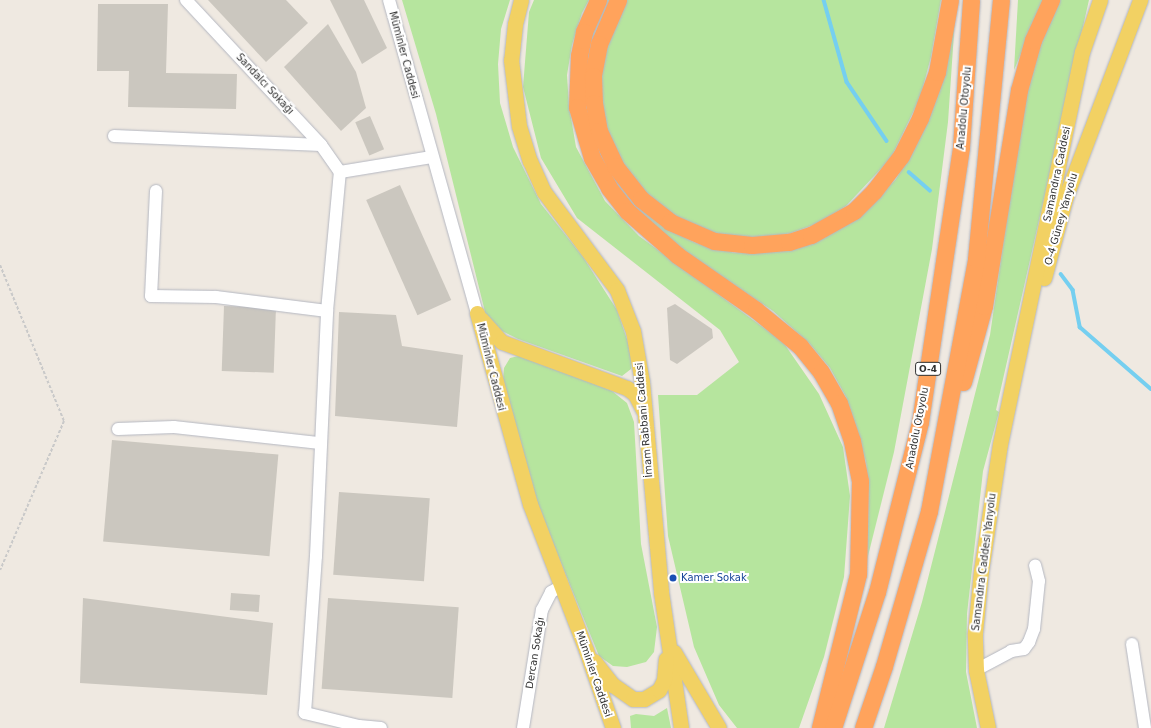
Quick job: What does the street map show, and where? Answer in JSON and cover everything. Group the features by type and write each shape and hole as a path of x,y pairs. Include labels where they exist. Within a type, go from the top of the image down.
{"highway":[{"path":"598,0 584,32 578,56 577,107 592,158 609,188 627,211 677,255 756,310 800,346 821,372 840,402 852,441 860,481 858,574 820,728"},
{"path":"618,0 599,44 593,76 594,103 599,130 614,166 641,200 670,222 714,241 770,245 811,235 854,210 874,191 901,156 920,118 936,72 950,0"},
{"name":"Anadolu Otoyolu","path":"833,728 877,592 920,422 961,147 971,0"},
{"name":"O-4","path":"863,728 884,666 929,511 976,259 1001,0"},
{"path":"929,511 984,306 1019,90 1033,40 1051,0"}],"main road":[{"name":"İmam Rabbani Caddesi","path":"521,0 515,24 511,60 516,108 528,154 544,192 617,290 627,311 638,353 646,423 654,535 667,638 681,728"},
{"name":"Samandıra Caddesi","path":"1000,444 1082,52 1100,0"},
{"name":"O-4 Güney Yanyolu","path":"1000,444 1066,196 1140,0"},
{"path":"477,313 493,334 516,348 627,388 635,394 646,423"},
{"name":"Müminler Caddesi","path":"477,313 530,504 586,650 613,728"},
{"path":"494,378 494,362 497,354 509,348 516,348"},
{"path":"615,384 634,378 638,371 638,353"},
{"name":"Samandıra Caddesi Yanyolu","path":"988,728 976,670 975,633 981,571 1000,444"},
{"path":"586,650 613,685 633,699 644,699 659,690 664,680 667,638"},
{"path":"667,638 680,664 719,728"}],"street":[{"name":"Sandalcı Sokağı","path":"186,0 321,145 340,172"},
{"name":"Müminler Caddesi","path":"389,0 477,313"},
{"path":"114,136 321,145"},
{"path":"381,728 305,713 316,556 327,311 340,172 432,157"},
{"path":"156,191 151,296 216,296 327,311"},
{"path":"118,429 174,427 320,443"},
{"path":"976,670 1010,651 1024,649 1030,642 1034,629 1039,581 1035,564"},
{"name":"Dercan Sokağı","path":"523,728 542,610 550,592 562,586"},
{"path":"1132,644 1145,728"}],"path":[{"path":"0,265 64,421 0,570"}],"green space":[{"path":"402,0 510,0 501,29 498,64 500,103 513,147 541,204 583,257 617,310 632,354 631,369 622,376 518,339 488,324 436,114"},
{"path":"534,0 589,0 582,13 572,45 567,75 569,106 576,147 605,201 639,236 783,342 819,394 843,447 850,496 844,577 824,657 799,728 737,728 719,705 694,647 668,536 658,395 697,395 739,362 720,330 577,218 541,158 523,87 529,12"},
{"path":"606,0 610,0 595,32 590,54 613,176 641,210 679,235 696,243 735,253 769,252 819,240 843,227 866,210 896,179 910,155 955,18 948,122 932,249 894,452 867,560 869,495 866,462 846,397 830,368 809,343 773,311 691,256 638,214 609,179 585,122 585,54 597,16"},
{"path":"627,0 941,0 931,57 920,98 891,158 846,206 819,223 791,233 765,238 737,237 712,233 684,222 660,207 625,170 612,145 603,119 600,91 602,64 609,36"},
{"path":"1018,0 1044,0 1014,70"},
{"path":"1058,0 1089,0 996,410 999,412 983,471 967,614 966,672 977,728 884,728 922,602 990,335 1024,101 1036,52"},
{"path":"523,355 612,391 627,403 634,422 641,544 657,627 654,652 646,662 627,667 613,666 599,656 537,504 503,381 504,368 510,358"},
{"path":"667,708 671,728 631,728 630,716 636,714 654,716"}],"building":[{"path":"208,0 286,0 308,23 266,62"},
{"path":"330,0 364,0 387,48 362,64"},
{"path":"98,4 168,4 166,73 237,74 236,109 128,107 129,71 97,71"},
{"path":"328,24 356,72 366,108 341,131 284,67"},
{"path":"370,116 384,149 369,155 355,122"},
{"path":"400,185 451,300 417,315 366,200"},
{"path":"675,304 712,329 713,338 677,364 670,360 667,308"},
{"path":"224,306 276,308 274,373 222,371"},
{"path":"339,312 396,315 402,346 463,355 457,427 335,416"},
{"path":"112,440 278,455 269,556 103,542"},
{"path":"339,492 430,498 424,581 333,575"},
{"path":"231,593 260,595 259,612 230,610"},
{"path":"83,598 273,623 267,695 80,683"},
{"path":"328,598 459,607 452,698 322,689"}],"waterway":[{"path":"824,0 847,82 887,141"},
{"path":"909,172 930,190"},
{"path":"1061,274 1073,290 1080,327 1151,389"}],"place":[{"name":"Kamer Sokak","path":"673,578"}]}
